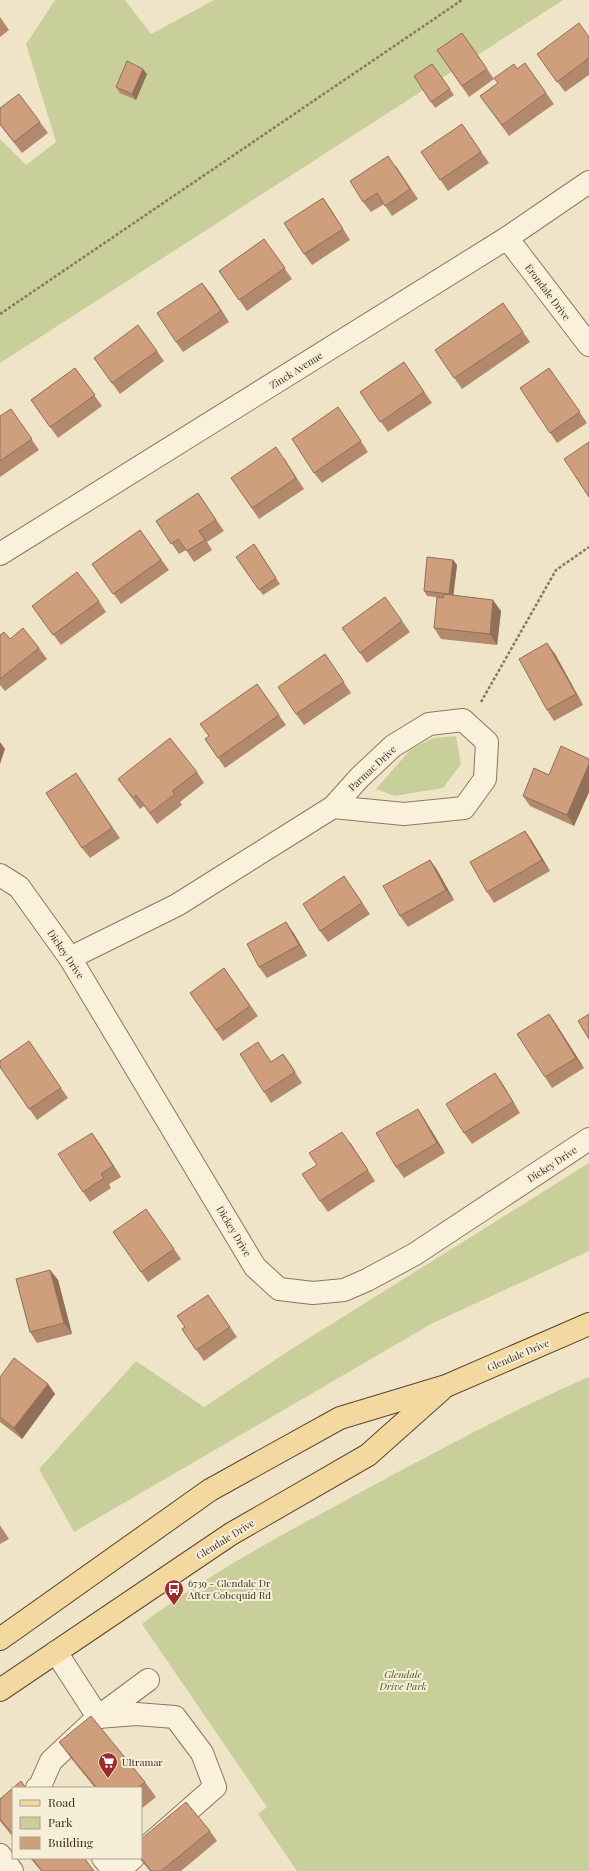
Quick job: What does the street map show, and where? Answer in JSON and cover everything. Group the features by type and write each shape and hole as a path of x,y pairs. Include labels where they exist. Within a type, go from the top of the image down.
{"main road":[{"name":"Glendale Drive","path":"0,1639 210,1490 340,1418 446,1386 589,1324"},
{"name":"Glendale Drive","path":"0,1690 231,1534 368,1455 446,1386"}],"street":[{"name":"Zinck Avenue","path":"0,554 507,238 589,182"},
{"name":"Erondale Drive","path":"507,238 589,345"},
{"path":"333,807 404,814 464,808 485,779 488,742 463,720"},
{"name":"Parmac Drive","path":"70,958 178,905 333,807 360,777 393,746 429,724 463,720"},
{"name":"Dickey Drive","path":"0,875 19,887 70,958 255,1267 279,1289 313,1293 344,1290 367,1280 415,1254 589,1140"},
{"path":"56,1652 98,1717"},
{"path":"39,1787 51,1761 98,1717 148,1680"},
{"path":"98,1717 136,1714 175,1717 202,1753 215,1787 142,1851"},
{"path":"0,1855 12,1871"},
{"path":"104,1859 114,1871"},
{"path":"118,1871 133,1859"}],"path":[{"path":"0,314 462,0"},
{"path":"463,720 484,699 556,570 589,547"}],"green space":[{"path":"55,0 125,0 151,34 214,0 563,0 0,363 0,139 26,165 56,142 26,44"},
{"path":"456,736 461,764 443,788 394,796 376,789 411,749 433,738"},
{"path":"589,1163 589,1251 431,1324 74,1532 39,1469 136,1361 204,1407 290,1350"},
{"name":"Glendale Drive Park","path":"589,1377 589,1871 297,1871 258,1814 267,1807 142,1624 168,1605 248,1554 303,1523 473,1432"}],"building":[{"path":"579,23 589,37 589,58 557,82 537,54"},
{"path":"462,33 487,69 462,86 437,50"},
{"path":"127,61 143,69 132,94 116,87"},
{"path":"525,63 546,93 502,125 480,96 498,83 494,78 514,64 517,69"},
{"path":"432,64 450,89 431,102 414,76"},
{"path":"19,94 40,122 14,142 0,124 0,108"},
{"path":"462,124 481,152 440,180 421,152"},
{"path":"388,156 410,189 385,206 377,193 363,202 350,181"},
{"path":"323,198 343,229 304,254 284,223"},
{"path":"264,239 285,268 239,300 219,271"},
{"path":"202,283 221,311 176,342 157,313"},
{"path":"503,303 523,332 454,378 435,350"},
{"path":"138,325 157,351 112,383 94,358"},
{"path":"404,362 424,392 380,422 360,392"},
{"path":"75,368 95,395 50,427 31,400"},
{"path":"549,368 580,412 550,433 520,388"},
{"path":"338,407 361,441 314,473 292,439"},
{"path":"11,409 32,439 0,461 0,416"},
{"path":"589,442 589,497 564,459"},
{"path":"276,447 296,478 252,508 231,478"},
{"path":"198,493 216,520 199,531 205,540 187,551 178,539 171,544 156,521"},
{"path":"140,530 161,560 113,594 92,564"},
{"path":"254,544 276,578 259,590 236,557"},
{"path":"427,557 453,560 449,594 424,591"},
{"path":"77,572 99,601 53,635 32,606"},
{"path":"444,594 493,600 490,634 434,628 437,597 443,598"},
{"path":"385,597 402,621 360,653 342,628"},
{"path":"23,628 39,648 0,679 0,635 4,632 10,639"},
{"path":"547,643 576,694 547,710 519,659"},
{"path":"325,654 344,682 296,714 278,687"},
{"path":"257,684 279,715 218,758 205,739 209,736 200,724"},
{"path":"170,738 197,772 172,791 175,794 150,813 136,795 133,798 118,779"},
{"path":"561,746 589,759 589,764 567,815 523,796 534,768 549,775"},
{"path":"76,773 112,828 82,848 46,793"},
{"path":"525,831 542,860 487,892 470,862"},
{"path":"430,860 446,890 400,916 383,886"},
{"path":"344,876 362,903 320,931 303,904"},
{"path":"286,922 299,945 259,967 247,944"},
{"path":"224,968 250,1006 216,1030 190,993"},
{"path":"549,1014 576,1058 545,1077 517,1034"},
{"path":"589,1014 589,1039 578,1021"},
{"path":"29,1041 61,1088 29,1109 0,1067 0,1061"},
{"path":"258,1042 271,1062 283,1054 295,1072 264,1092 240,1054"},
{"path":"495,1073 513,1102 464,1133 446,1104"},
{"path":"418,1109 437,1143 396,1167 376,1133"},
{"path":"342,1132 368,1170 320,1201 302,1174 317,1165 309,1153"},
{"path":"92,1133 113,1166 101,1174 104,1178 83,1192 58,1154"},
{"path":"146,1209 174,1249 141,1272 113,1232"},
{"path":"50,1270 64,1323 30,1332 16,1279"},
{"path":"208,1295 230,1327 196,1350 182,1329 185,1327 177,1316"},
{"path":"14,1358 48,1384 14,1428 0,1417 0,1377"},
{"path":"91,1716 145,1782 139,1787 96,1787 59,1742"},
{"path":"21,1781 25,1787 14,1787"},
{"path":"12,1789 12,1834 0,1819 0,1799"},
{"path":"186,1802 210,1831 161,1871 151,1871 142,1859 142,1838"},
{"path":"33,1859 85,1859 94,1871 42,1871"}],"place":[{"name":"6739 - Glendale Dr After Cobequid Rd","path":"174,1606"},
{"name":"Ultramar","path":"108,1779"}]}
